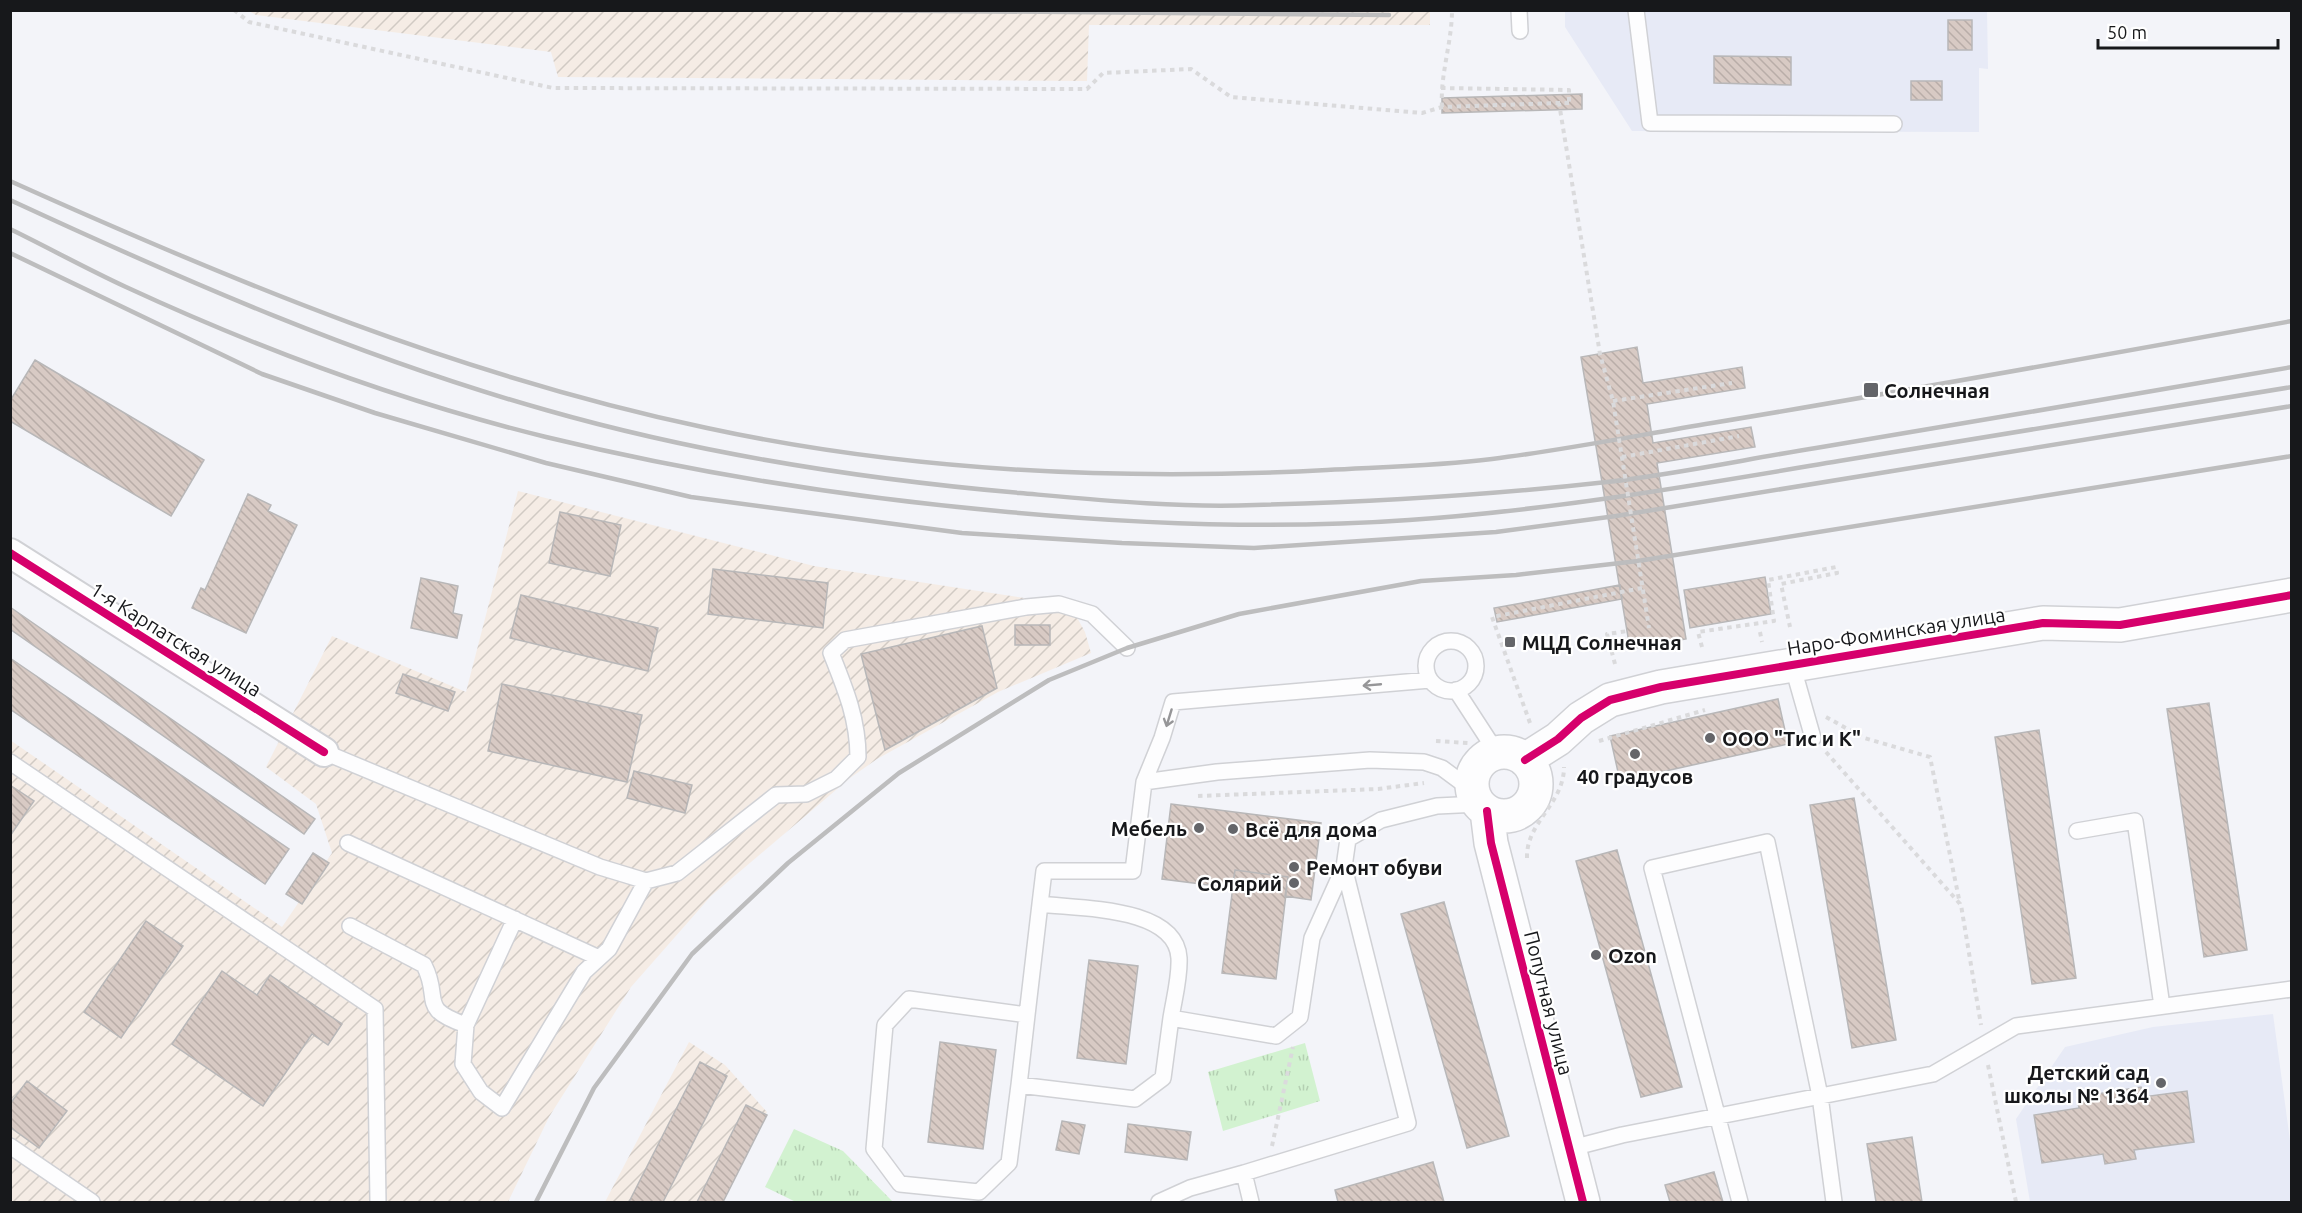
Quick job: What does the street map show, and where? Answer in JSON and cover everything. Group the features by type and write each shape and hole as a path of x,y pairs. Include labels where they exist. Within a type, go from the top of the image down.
{"street":[{"name":"1-я Карпатская улица","path":"10,553 324,753"},
{"name":"Наро-Фоминская улица","path":"1496,752 1558,739 1581,718 1610,700 1661,687 1796,676 2043,623 2120,625 2292,595"},
{"path":"1496,752 1532,769 1536,786 1531,801 1519,813 1482,812 1472,783 1482,760 1496,752"},
{"name":"Попутная улица","path":"1482,812 1583,1203"}],"lane":[{"path":"1519,10 1520,31"},
{"path":"1636,10 1650,123 1894,124"},
{"path":"324,753 600,867 646,881 677,873 776,795 806,794 836,779 858,757 858,734 850,701 831,653 845,640 1026,607 1059,604 1092,615 1126,648"},
{"path":"1443,642 1462,643 1472,651 1476,670 1470,682 1456,690 1440,688 1430,680 1426,661 1432,649 1443,642"},
{"path":"1796,676 1813,738"},
{"path":"1027,1016 909,999 885,1025 874,1149 900,1184 979,1192 1009,1163 1019,1085 1044,871 1133,872 1144,783 1173,702 1430,680"},
{"path":"1456,690 1496,752"},
{"path":"1144,783 1217,772 1370,760 1424,762 1442,768 1482,812"},
{"path":"10,762 375,1009 378,1203"},
{"path":"1171,1018 1276,1036 1300,1017 1312,938 1344,867 1348,839 1381,820 1437,806 1482,812"},
{"path":"2077,831 2135,821 2162,1006"},
{"path":"1740,1203 1652,868 1767,842 1820,1096 1834,1203"},
{"path":"348,843 600,958"},
{"path":"1159,1203 1190,1188 1408,1123 1344,867"},
{"path":"515,919 466,1025 463,1064 480,1092 502,1108 584,972 609,949 646,881"},
{"path":"1019,1085 1135,1099 1163,1078 1179,957 1168,932 1143,916 1040,904"},
{"path":"350,927 424,965 430,977 432,1002 443,1017 466,1025"},
{"path":"1568,1149 1622,1135 1933,1074 2016,1026 2292,989"},
{"path":"10,1146 92,1203"},
{"path":"1244,1173 1251,1203"}],"path":[{"path":"234,10 249,22 553,88 1087,88 1103,73 1191,69 1231,97 1422,113 1442,107 1569,103 1569,90 1441,88"},
{"path":"1442,107 1441,88 1452,30 1452,10"},
{"path":"1559,103 1600,354 1613,401 1649,628"},
{"path":"1613,401 1732,383"},
{"path":"1622,457 1739,436"},
{"path":"1702,647 1698,632 1774,621 1768,580 1836,567 1837,573 1781,584 1790,627"},
{"path":"1531,724 1492,616 1642,588"},
{"path":"1758,616 1759,622"},
{"path":"1615,664 1607,634 1628,631"},
{"path":"1796,676 1814,687 1819,713 1864,738 1930,757 1961,905 1984,1045 2016,1203"},
{"path":"1592,743 1715,707"},
{"path":"1813,738 1961,905"},
{"path":"1436,741 1496,752"},
{"path":"1527,858 1526,845 1533,829 1559,795 1564,761"},
{"path":"1189,797 1378,789 1426,783 1437,806"},
{"path":"1268,1166 1300,1017"}],"shaded area":[{"path":"1430,10 1430,25 1089,25 1087,81 558,77 551,52 256,15 249,11"},
{"path":"1565,10 1987,11 1988,69 1979,68 1979,132 1632,131 1565,27"},
{"path":"518,491 814,566 1070,605 1085,632 1091,653 998,692 877,759 850,778 711,896 631,987 549,1117 508,1202 11,1202 10,740 282,927 332,853 316,804 266,767 332,636 466,692"},
{"name":"Детский сад школы № 1364","path":"2273,1014 2291,1148 2291,1202 2030,1202 2016,1119 2065,1047 2153,1027"},
{"path":"689,1042 725,1065 767,1112 719,1202 605,1202"}],"green space":[{"path":"1305,1043 1320,1101 1223,1131 1208,1072"},
{"path":"794,1129 843,1151 893,1202 796,1202 765,1187"}],"building":[{"path":"1948,20 1972,20 1972,50 1948,50"},
{"path":"1714,56 1791,57 1791,85 1714,83"},
{"path":"1911,81 1942,81 1942,100 1911,100"},
{"path":"1582,94 1582,109 1442,113 1442,98"},
{"path":"1637,347 1643,383 1742,367 1745,388 1647,404 1653,443 1751,427 1755,447 1657,463 1686,639 1630,649 1581,357"},
{"path":"35,360 204,460 171,516 10,421 10,401"},
{"path":"248,494 271,505 268,511 297,525 246,633 192,608 201,588 205,590"},
{"path":"560,512 621,525 610,576 549,563"},
{"path":"713,569 828,583 823,628 708,614"},
{"path":"1765,577 1771,614 1690,628 1684,590"},
{"path":"421,578 458,586 453,613 462,615 457,638 411,628"},
{"path":"1620,585 1622,599 1497,622 1494,608"},
{"path":"521,595 658,628 648,671 510,638"},
{"path":"10,607 315,819 304,834 10,629"},
{"path":"1015,625 1050,625 1050,645 1015,645"},
{"path":"982,626 997,688 885,750 861,654"},
{"path":"10,658 289,849 265,884 10,709"},
{"path":"403,674 455,692 448,711 396,693"},
{"path":"502,684 642,715 627,782 488,751"},
{"path":"1778,699 1788,744 1620,781 1610,736"},
{"path":"2209,703 2247,950 2204,957 2167,709"},
{"path":"2039,730 2076,978 2032,984 1995,737"},
{"path":"634,771 692,785 685,813 627,798"},
{"path":"10,785 34,801 10,836"},
{"path":"1854,798 1896,1040 1852,1048 1810,805"},
{"path":"1171,804 1321,823 1311,900 1285,896 1288,877 1235,870 1232,888 1162,879"},
{"path":"1617,850 1682,1087 1641,1097 1576,861"},
{"path":"313,853 329,863 302,904 286,894"},
{"path":"1235,870 1288,877 1276,979 1222,973"},
{"path":"1444,902 1509,1136 1467,1148 1401,914"},
{"path":"146,921 183,946 121,1038 84,1012"},
{"path":"1089,960 1138,966 1126,1064 1077,1058"},
{"path":"222,971 257,995 270,975 342,1024 328,1045 312,1034 263,1106 172,1044"},
{"path":"940,1042 996,1050 983,1149 928,1142"},
{"path":"700,1062 727,1076 663,1202 629,1202"},
{"path":"27,1081 67,1111 39,1148 10,1127 10,1104"},
{"path":"2141,1087 2143,1097 2187,1091 2194,1142 2134,1150 2136,1159 2105,1164 2103,1154 2042,1163 2034,1115 2079,1108 2077,1097"},
{"path":"746,1105 767,1115 723,1202 697,1202"},
{"path":"1062,1121 1085,1125 1079,1154 1056,1150"},
{"path":"1128,1124 1191,1132 1187,1160 1125,1152"},
{"path":"1912,1137 1922,1202 1876,1202 1867,1144"},
{"path":"1433,1162 1444,1202 1338,1202 1335,1190"},
{"path":"1714,1172 1723,1202 1670,1202 1665,1185"}],"railway":[{"path":"837,10 1389,15"},
{"path":"10,181 266,291 352,324 527,382 616,407 783,443 860,455 1016,470 1093,473 1249,473 1410,466 1492,459 1574,447 2292,321"},
{"path":"10,200 142,260 341,342 477,389 604,426 722,452 841,472 960,487 1108,501 1226,506 1299,504 1563,487 1686,471 2292,367"},
{"path":"10,229 126,287 228,332 386,391 492,423 602,450 714,473 884,499 1049,516 1254,525 1357,523 1463,516 1678,488 2292,387"},
{"path":"10,253 262,374 375,413 546,463 691,497 962,533 1254,548 1496,532 1616,516 2292,406"},
{"path":"536,1202 594,1088 692,954 788,863 899,773 1049,680 1127,648 1239,614 1421,581 1516,575 1638,561 2292,456"}],"cycle path":[{"path":"10,553 324,752"},
{"path":"1525,760 1558,739 1581,718 1610,700 1661,687 2043,623 2120,625 2292,595"},
{"path":"1487,811 1491,843 1583,1202"}],"place":[{"name":"Солнечная","path":"1871,390"},
{"name":"МЦД Солнечная","path":"1510,642"},
{"name":"ООО \"Тис и К\"","path":"1710,738"},
{"name":"40 градусов","path":"1635,754"},
{"name":"Мебель","path":"1199,828"},
{"name":"Всё для дома","path":"1233,829"},
{"name":"Ремонт обуви","path":"1294,867"},
{"name":"Солярий","path":"1294,883"},
{"name":"Ozon","path":"1596,955"},
{"name":"Детский сад школы № 1364","path":"2161,1083"}]}
